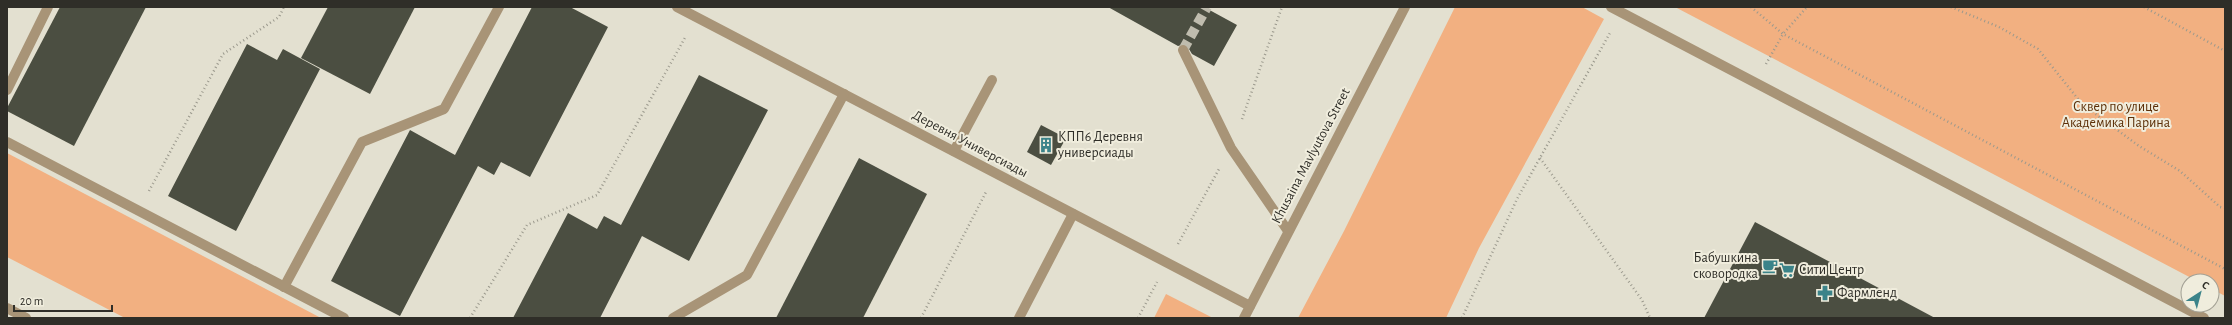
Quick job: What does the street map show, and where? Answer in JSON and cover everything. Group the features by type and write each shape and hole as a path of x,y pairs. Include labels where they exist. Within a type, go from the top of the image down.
{"street":[{"path":"7,90 48,7"},
{"path":"284,287 362,142 444,108 499,7"},
{"name":"Деревня Универсиады","path":"678,7 1250,306"},
{"name":"Khusaina Mavlyutova Street","path":"1244,318 1405,7"},
{"path":"1611,7 2204,318"},
{"path":"1183,50 1231,148 1288,231"},
{"path":"954,151 992,80"},
{"path":"673,318 747,275 844,94"},
{"path":"7,142 344,318"},
{"path":"1019,318 1073,214"},
{"path":"7,308 26,318"}],"path":[{"path":"138,210 224,54 279,16 284,7"},
{"path":"1751,7 1783,34 2225,269"},
{"path":"1755,83 1783,34 1807,7"},
{"path":"1951,7 1999,27 2038,49 2082,104 2139,146 2180,171 2220,207 2225,208"},
{"path":"2144,7 2225,50"},
{"path":"1462,318 1517,199 1621,12"},
{"path":"470,318 527,225 597,195 696,17"},
{"path":"1540,158 1642,300 1650,318"},
{"path":"921,318 996,173"}],"green space":[{"path":"1455,7 1582,7 1604,19 1479,248 1446,318 1298,318 1344,231"},
{"name":"Сквер по улице Академика Парина","path":"1675,7 2225,7 2225,296 2220,293 2220,273 2182,273"},
{"path":"7,153 321,318 125,318 7,257"},
{"path":"1166,294 1213,318 1154,318"}],"building":[{"path":"60,7 146,7 74,146 7,111 7,108"},
{"path":"328,7 415,7 370,94 301,58"},
{"path":"532,7 570,7 608,27 530,177 501,162 494,175 478,166 400,316 331,281 410,130 455,155"},
{"path":"1108,7 1204,7 1237,25 1214,66 1192,54 1186,44 1178,46"},
{"path":"247,44 277,60 283,49 320,69 236,231 168,196"},
{"path":"699,75 768,110 689,261 642,236 600,318 513,318 568,213 597,229 604,216 621,225"},
{"name":"КПП6 Деревня универсиады","path":"1041,125 1066,138 1051,165 1027,152"},
{"path":"859,158 927,194 863,318 776,318"},
{"name":"Сити Центр","path":"1755,222 1935,318 1704,318"}],"tunnel":[{"path":"1183,50 1207,7"}],"place":[{"name":"КПП6 Деревня универсиады","path":"1046,145"},
{"name":"Бабушкина сковородка","path":"1770,266"},
{"name":"Сити Центр","path":"1787,270"},
{"name":"Фармленд","path":"1825,293"}]}
